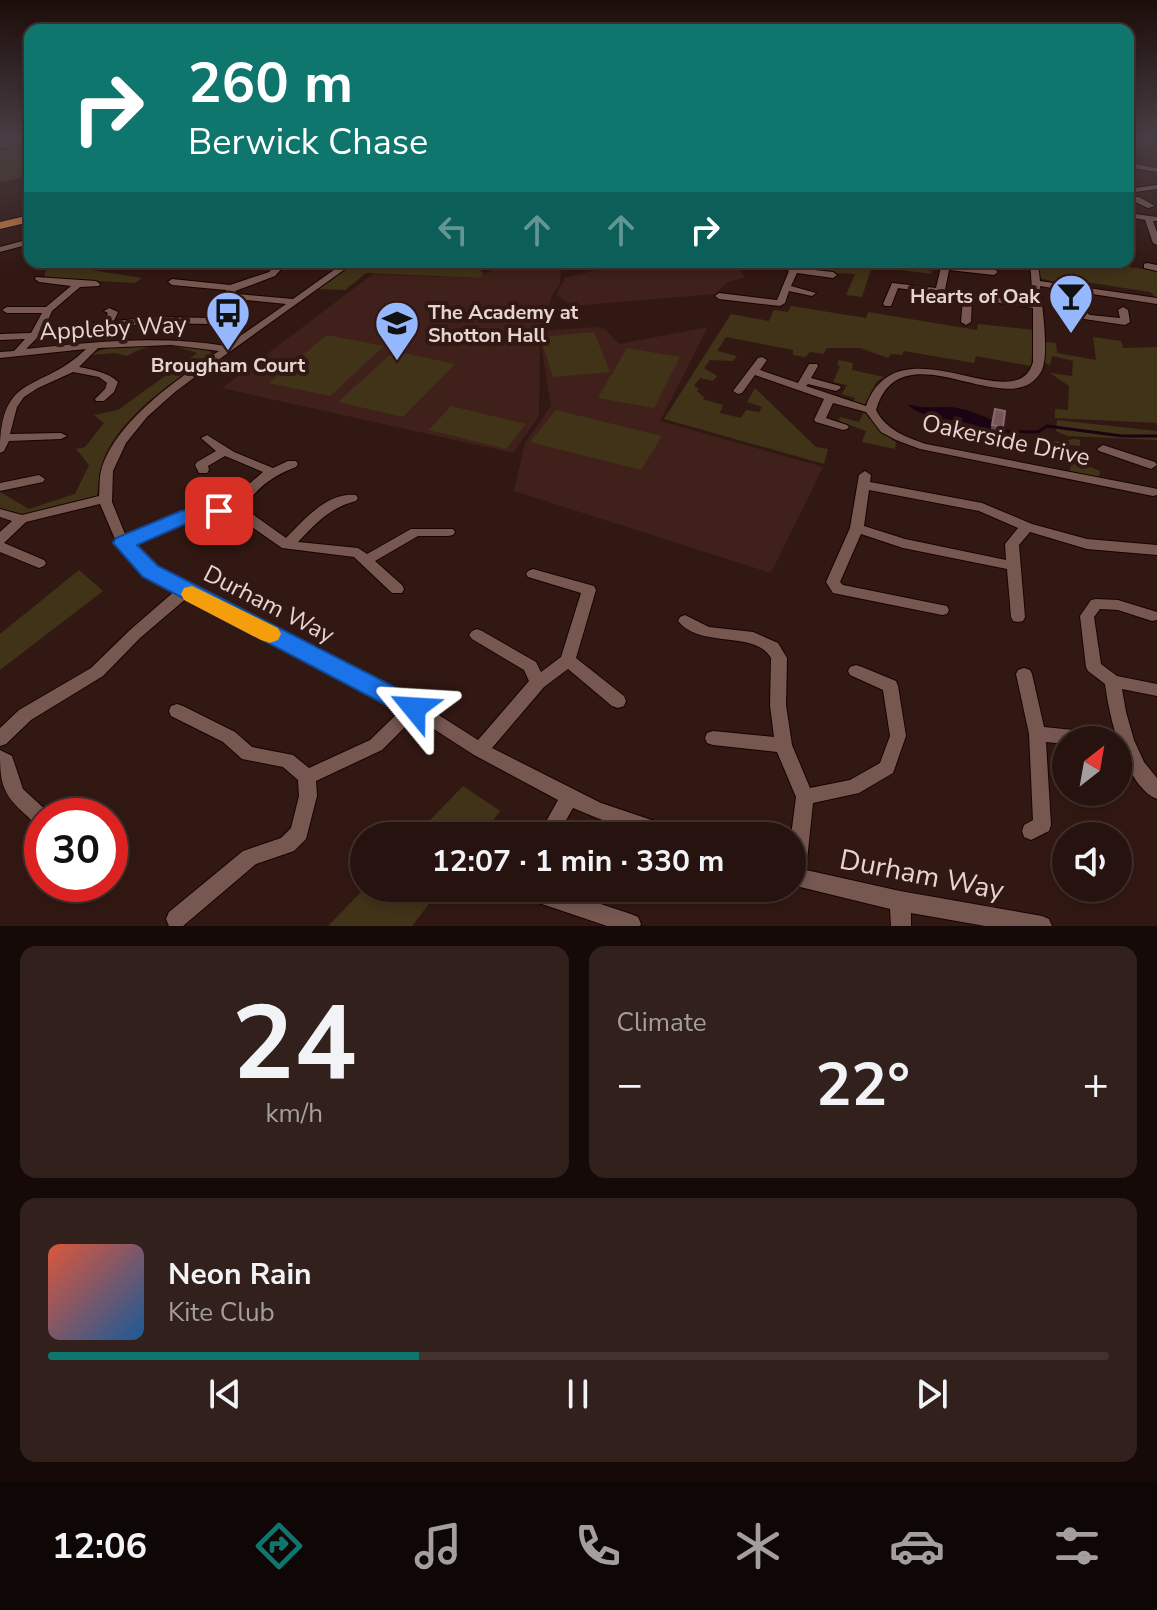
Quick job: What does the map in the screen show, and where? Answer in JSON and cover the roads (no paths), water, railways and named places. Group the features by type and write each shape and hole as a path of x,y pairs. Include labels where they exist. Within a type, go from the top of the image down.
{"highway":[{"path":"0,222 24,216"}],"street":[{"path":"1134,190 1157,187"},
{"path":"1152,218 1156,238"},
{"path":"0,250 24,243"},
{"path":"172,282 231,288 272,274 278,268"},
{"path":"0,513 22,519 103,499 110,460 134,423 169,389 342,268"},
{"path":"789,268 833,275"},
{"path":"814,272 816,268"},
{"path":"940,291 945,268"},
{"path":"955,268 994,272"},
{"name":"Oakerside Drive","path":"1034,268 1038,362 1035,373 1026,383 1008,386 917,372 892,378 880,386 871,406 879,425 894,436 924,447 1155,495"},
{"path":"719,296 780,303 794,270"},
{"path":"39,279 96,284"},
{"path":"1035,283 1157,301"},
{"path":"16,354 33,336 48,310 78,284"},
{"path":"888,304 895,285 1037,306"},
{"path":"231,288 236,296 294,302"},
{"path":"786,288 812,293"},
{"path":"1074,289 1076,310 1087,317 1122,322"},
{"path":"966,322 968,295"},
{"path":"7,310 48,310"},
{"path":"1098,322 1119,326 1123,310"},
{"path":"108,325 114,311"},
{"path":"83,327 181,319 214,321"},
{"path":"120,344 127,323"},
{"path":"0,337 33,336"},
{"name":"Appleby Way","path":"0,355 177,340 228,349"},
{"path":"61,436 3,444 3,422 13,403 25,391 71,368 94,347"},
{"path":"738,391 762,360"},
{"path":"802,385 813,366"},
{"path":"71,368 102,375 113,382 110,390 100,399"},
{"path":"755,372 802,385 836,388"},
{"path":"802,385 829,400 871,406"},
{"path":"829,400 820,420 843,427"},
{"path":"207,438 222,453 270,471"},
{"path":"1103,449 1154,464 1146,475 1155,495"},
{"path":"203,470 201,465 222,453"},
{"path":"292,464 270,471 249,488 237,508 242,514 287,545 343,549 368,559 397,589"},
{"path":"0,487 39,479"},
{"path":"942,610 905,597 838,589 833,582 857,528 864,480 982,507 1027,527 1087,544 1157,550"},
{"path":"287,545 313,518 340,499 352,498"},
{"name":"Durham Way","path":"103,499 107,517 123,543 151,571 414,708 480,750 569,797 633,822"},
{"path":"123,543 188,515 219,511 242,514"},
{"path":"0,540 22,519"},
{"path":"368,559 417,527 448,532"},
{"path":"1018,617 1012,544 1027,527"},
{"path":"857,528 903,543 1014,566"},
{"path":"0,547 39,563"},
{"path":"480,750 538,682 568,660 589,590 533,574"},
{"path":"0,739 25,715 97,672 185,591"},
{"path":"1152,616 1118,605 1096,604 1087,616 1094,667 1113,681 1157,690"},
{"path":"685,621 706,632 753,638 773,647 779,658 778,705 783,745 805,797 802,822"},
{"path":"477,635 530,666 538,682"},
{"path":"568,660 618,701"},
{"path":"805,797 853,787 887,768 898,736 890,686 856,671"},
{"path":"1024,674 1037,734 1042,825 1031,831"},
{"path":"1113,681 1119,726"},
{"path":"307,777 376,745 414,708"},
{"path":"176,919 250,857 287,845 299,833 308,796 307,777 287,760 248,754 229,737 177,711"},
{"path":"1037,734 1052,735"},
{"path":"713,738 783,745"},
{"path":"0,757 6,761 15,794 24,802"},
{"path":"1132,761 1137,771 1157,791"},
{"path":"555,822 569,797"},
{"name":"Durham Way","path":"806,879 900,901 1042,926"},
{"path":"900,901 901,926"},
{"path":"564,902 631,924"}],"waterway":[{"path":"998,431 1038,432 1047,426 1122,436 1157,436"}],"place":[{"name":"Hearts of Oak","path":"1071,335"},
{"name":"Brougham Court","path":"228,352"},
{"name":"The Academy at Shotton Hall","path":"397,362"}]}
